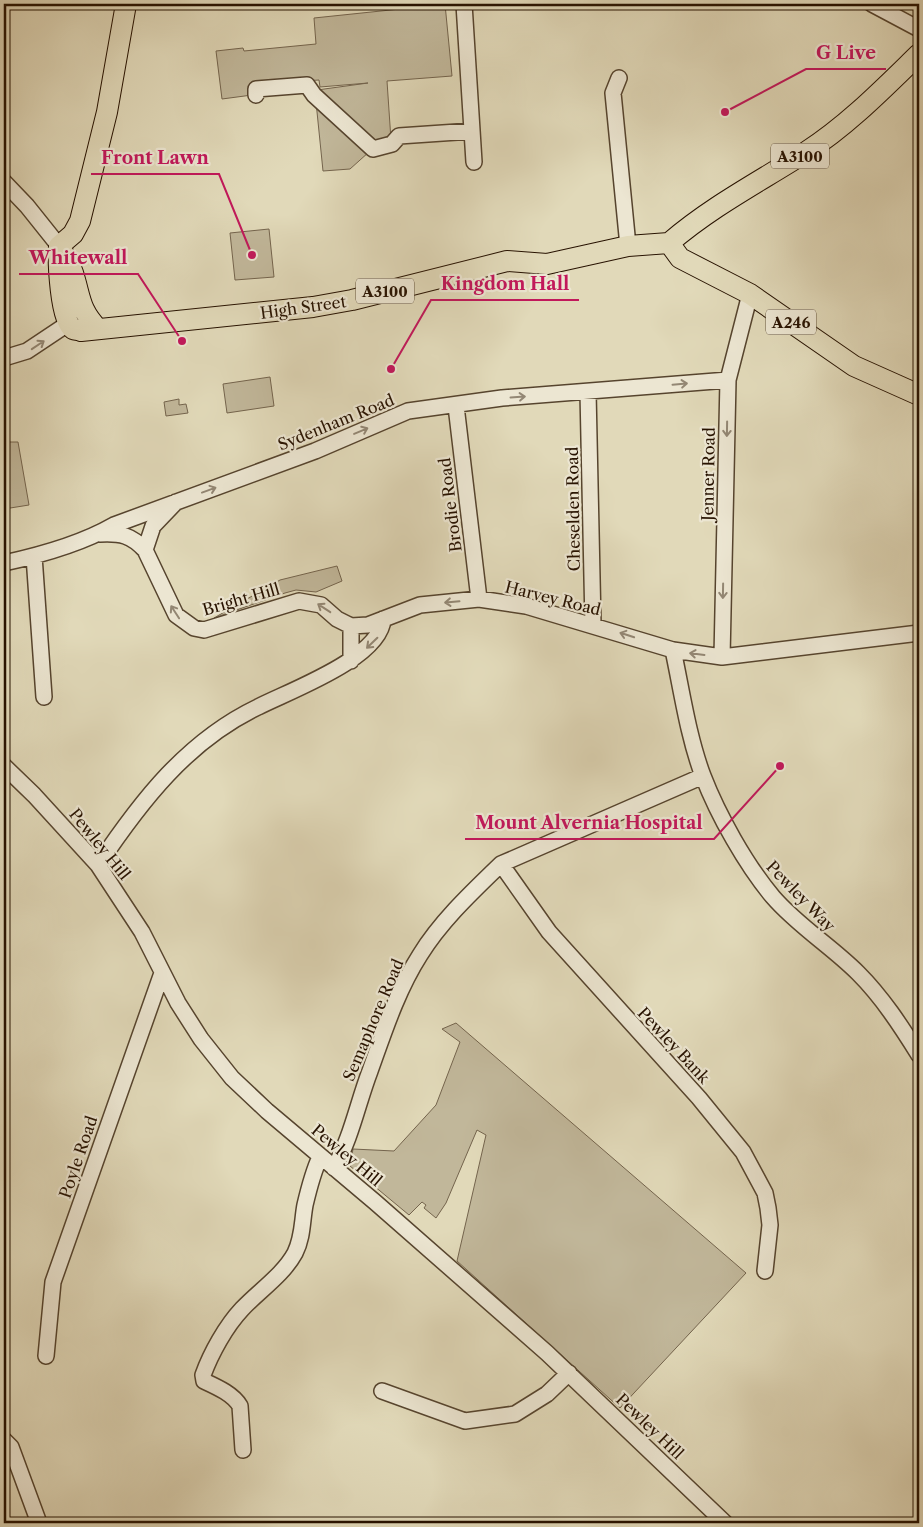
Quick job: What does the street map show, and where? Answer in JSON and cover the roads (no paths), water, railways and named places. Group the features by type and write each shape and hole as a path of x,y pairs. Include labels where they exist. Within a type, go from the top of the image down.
{"main road":[{"path":"69,323 57,268 59,246 73,234 80,221 107,112 126,4"},
{"name":"A3100","path":"669,243 718,204 808,151 860,110 919,54"},
{"name":"High Street","path":"69,323 73,329 81,331 313,308 507,261 547,264 628,246 669,243"},
{"name":"A246","path":"669,243 680,258 750,294 854,366 919,395"},
{"path":"59,246 73,272 81,307 86,317 98,329"}],"street":[{"path":"464,4 474,162"},
{"path":"872,4 919,29"},
{"path":"619,78 613,93 628,246"},
{"path":"256,95 256,89 307,85 314,94 373,149 392,144 399,136 472,131"},
{"path":"4,182 27,206 59,246"},
{"name":"Jenner Road","path":"722,657 728,380 750,294"},
{"path":"4,358 28,352 69,323"},
{"name":"Sydenham Road","path":"4,563 34,556 99,534 114,525 315,451 408,412 502,398 728,380"},
{"name":"Cheselden Road","path":"588,392 593,624"},
{"name":"Brodie Road","path":"456,406 479,599"},
{"path":"145,550 153,526 176,502"},
{"name":"Bright Hill","path":"99,534 124,534 132,537 145,550 172,608 182,621 194,628 204,630 223,626 299,601 322,605 337,619 351,626"},
{"path":"34,556 44,696"},
{"name":"Harvey Road","path":"383,620 420,605 479,599 526,606 593,624 673,650 722,657 919,633"},
{"path":"98,865 124,826 170,769 200,744 250,711 351,661 379,637 383,628 383,620 368,625 351,626 351,661"},
{"name":"Pewley Way","path":"673,650 687,716 703,776 749,868 806,930 857,972 876,992 919,1055"},
{"name":"Pewley Hill","path":"4,766 34,795 98,865 142,932 162,973 201,1039 232,1078 569,1373 725,1523"},
{"name":"Semaphore Road","path":"334,1168 341,1154 385,1030 402,989 420,955 451,915 500,864 703,776"},
{"name":"Pewley Bank","path":"500,864 549,932 699,1098 743,1152 765,1192 768,1208 770,1225 765,1271"},
{"name":"Poyle Road","path":"46,1356 53,1282 162,973"},
{"path":"243,1450 240,1406 237,1401 221,1389 204,1381 202,1375 226,1331 240,1311 288,1264 295,1253 301,1238 305,1205 320,1157"},
{"path":"382,1391 465,1421 515,1414 547,1394 569,1373"},
{"path":"4,1440 11,1447 39,1523"}],"place":[{"name":"G Live","path":"725,112"},
{"name":"Front Lawn","path":"252,255"},
{"name":"Whitewall","path":"182,341"},
{"name":"Kingdom Hall","path":"391,369"},
{"name":"Mount Alvernia Hospital","path":"780,766"}]}
